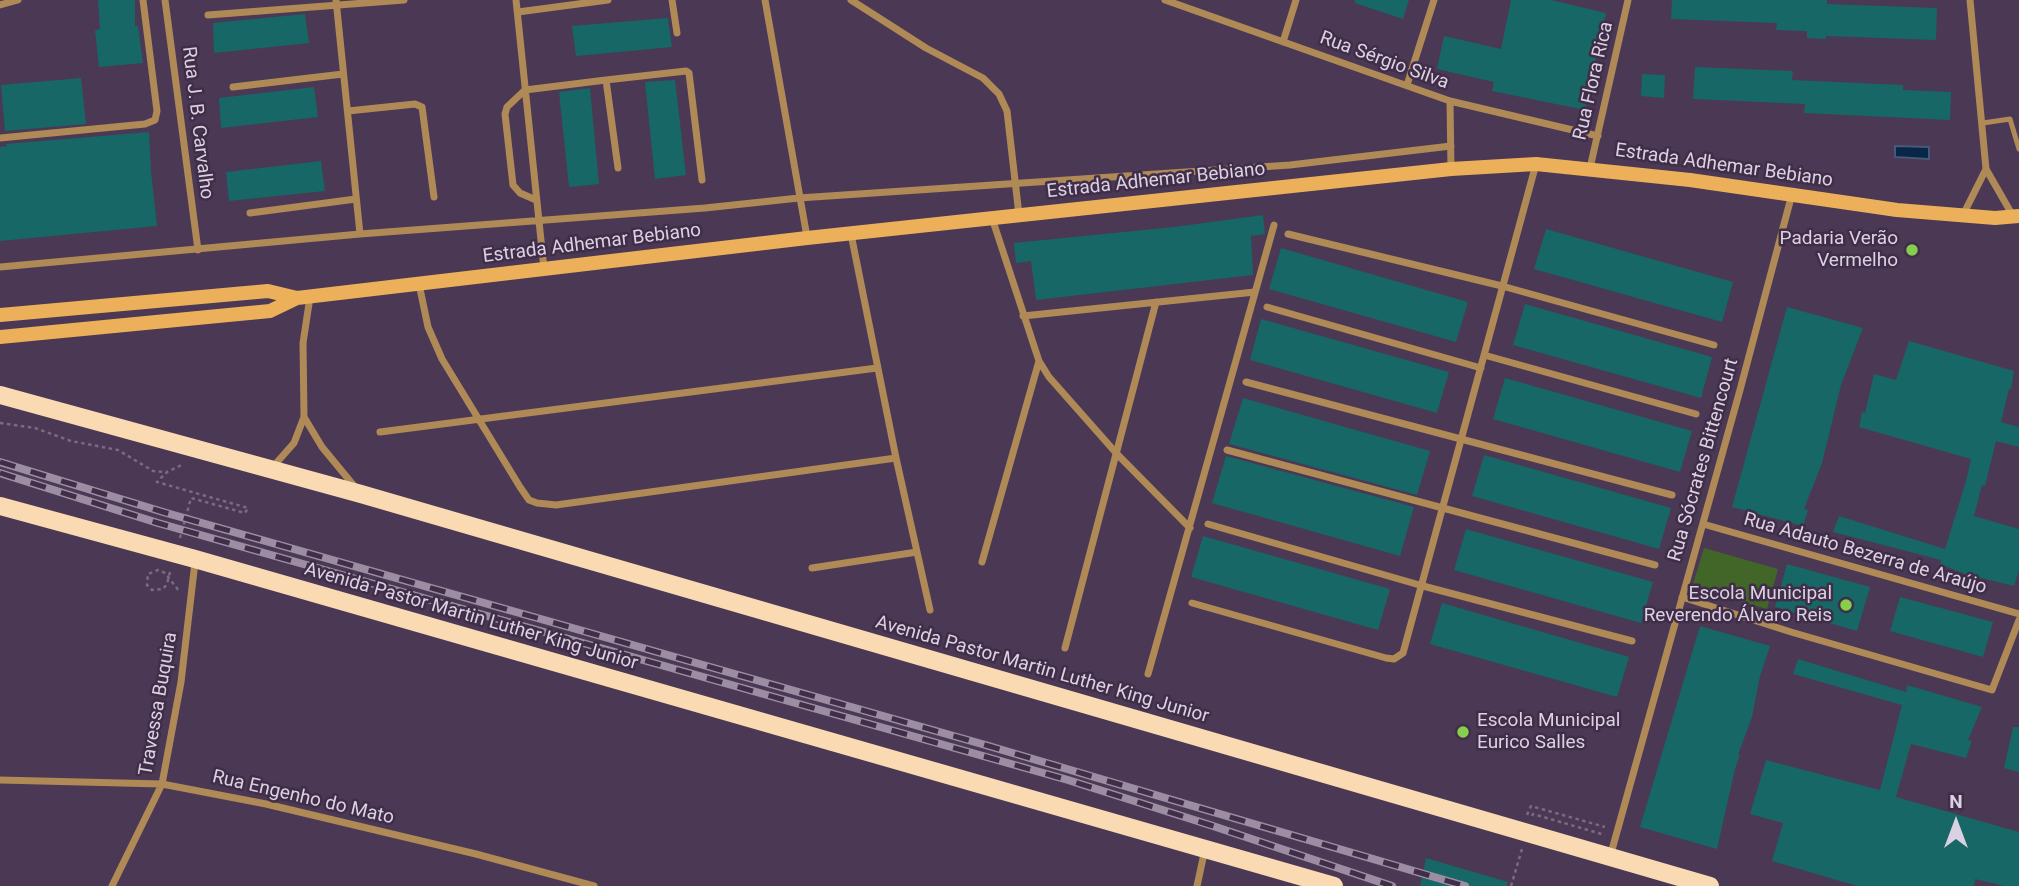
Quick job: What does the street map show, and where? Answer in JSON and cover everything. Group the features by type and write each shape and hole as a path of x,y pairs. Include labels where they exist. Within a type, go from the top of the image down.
{"main road":[{"name":"Estrada Adhemar Bebiano","path":"0,337 270,311 304,298 807,238 1451,170 1536,164 1590,168 1792,193 1894,209 1995,218 2016,216"},
{"name":"Estrada Adhemar Bebiano","path":"0,315 268,292 304,298"},
{"name":"Avenida Pastor Martin Luther King Junior","path":"0,395 361,494 1710,886"},
{"name":"Avenida Pastor Martin Luther King Junior","path":"0,506 195,559 1335,886"}],"street":[{"path":"0,5 18,0"},
{"path":"0,138 145,124 155,120 157,111 143,0"},
{"name":"Rua J. B. Carvalho","path":"165,0 198,250"},
{"path":"208,15 336,2 404,0"},
{"path":"516,0 544,269"},
{"path":"518,12 608,0"},
{"path":"672,0 677,33"},
{"path":"765,0 807,238"},
{"path":"851,0 904,35 983,78 999,94 1007,111 1019,215"},
{"name":"Rua Sérgio Silva","path":"1165,0 1450,102 1598,136"},
{"path":"1283,42 1296,0"},
{"path":"1407,85 1434,0"},
{"name":"Rua Flora Rica","path":"1590,168 1628,0"},
{"path":"1970,0 1986,169 2016,216"},
{"path":"336,2 360,234"},
{"path":"536,200 520,193 513,185 505,114 510,102 525,90 606,80 686,71 689,73 702,180"},
{"path":"233,88 343,74"},
{"path":"606,80 618,168"},
{"path":"1450,102 1451,170"},
{"path":"348,111 415,104 422,107 434,197"},
{"name":"Estrada Adhemar Bebiano","path":"0,267 799,198 1290,165 1451,146"},
{"path":"1192,603 1394,659 1403,653 1536,164"},
{"path":"1963,216 1986,169"},
{"name":"Rua Sócrates Bittencourt","path":"1611,857 1792,193"},
{"path":"250,213 356,199"},
{"path":"992,218 1039,361 1049,377 1117,454 1190,528"},
{"path":"1148,674 1274,225"},
{"path":"851,234 877,368 930,610"},
{"path":"1288,234 1502,286 1714,345"},
{"path":"419,283 431,335 442,359 529,500 545,505 896,458"},
{"path":"1023,316 1255,292"},
{"path":"270,469 294,443 304,416 304,298"},
{"path":"1065,648 1156,302"},
{"path":"1267,307 1481,368"},
{"path":"1484,355 1696,414"},
{"path":"982,562 1039,361"},
{"path":"380,432 877,368"},
{"path":"1246,382 1672,495"},
{"path":"304,416 322,447 361,494"},
{"path":"1227,450 1655,565"},
{"path":"1208,524 1423,586 1632,641"},
{"name":"Rua Adauto Bezerra de Araújo","path":"1703,524 2019,614"},
{"path":"812,568 917,552"},
{"name":"Travessa Buquira","path":"111,886 162,784 181,682 195,559"},
{"path":"1682,597 1791,632 1992,690 2019,620"},
{"name":"Rua Engenho do Mato","path":"0,780 162,784 279,807 465,851 594,886"},
{"path":"1197,886 1205,848"}],"lane":[{"path":"1983,123 2010,119 2019,149"}],"path":[{"path":"0,422 35,428 71,441 118,450 153,471 167,472"},
{"path":"178,545 191,498 246,513 248,508 157,482 167,472 209,454"},
{"path":"165,573 158,570 151,572 146,582 149,588 156,591 163,589 171,568"},
{"path":"1522,832 1531,806 1613,829"},
{"path":"1533,814 1611,837"}],"green space":[{"path":"1704,548 1778,569 1767,609 1692,587"}],"water":[{"path":"1895,146 1929,147 1929,159 1895,157"}],"building":[{"path":"98,0 135,0 135,26 138,26 143,63 99,67 95,30 100,29"},
{"path":"1355,0 1409,0 1403,19 1355,3"},
{"path":"1511,0 1551,0 1606,13 1585,110 1492,91 1494,82 1437,69 1444,36 1501,49"},
{"path":"1672,0 1827,0 1827,4 1937,8 1936,40 1826,36 1826,39 1807,38 1807,31 1776,30 1777,23 1671,19"},
{"path":"305,14 309,43 214,53 213,23"},
{"path":"668,18 672,47 576,56 572,26"},
{"path":"1695,67 1793,71 1792,80 1903,85 1903,90 1951,92 1950,120 1804,113 1805,104 1693,99"},
{"path":"1642,74 1665,75 1664,98 1641,96"},
{"path":"81,78 86,124 5,131 1,85"},
{"path":"675,80 686,175 655,179 645,82"},
{"path":"314,87 318,117 221,128 219,98"},
{"path":"590,88 599,184 569,187 559,92"},
{"path":"149,132 157,226 0,241 0,147 7,146 6,144"},
{"path":"321,161 325,191 229,201 226,172"},
{"path":"1263,215 1265,234 1251,236 1253,275 1036,300 1031,261 1016,263 1014,243"},
{"path":"1546,229 1733,282 1722,322 1534,269"},
{"path":"1281,248 1468,302 1456,342 1269,289"},
{"path":"1525,304 1712,357 1701,398 1513,345"},
{"path":"1787,307 1863,328 1841,385 1822,463 1804,509 1808,510 1803,526 1732,507"},
{"path":"1261,319 1449,372 1437,413 1250,360"},
{"path":"1909,341 2014,371 2001,422 2019,427 2019,447 1996,441 1985,486 1982,485 1974,516 2019,529 2019,570 2014,586 1965,574 1940,564 1941,560 1833,532 1839,516 1945,549 1971,459 1859,427 1874,374 1896,380"},
{"path":"1505,378 1692,431 1680,472 1493,419"},
{"path":"1243,398 1430,451 1417,495 1229,444"},
{"path":"1484,455 1671,508 1659,549 1472,496"},
{"path":"1226,456 1414,507 1400,556 1212,503"},
{"path":"1466,529 1653,582 1641,623 1454,570"},
{"path":"1203,536 1390,589 1378,630 1191,577"},
{"path":"1787,564 1870,587 1857,631 1775,607"},
{"path":"1900,597 1993,622 1983,657 1890,631"},
{"path":"1442,603 1629,657 1617,697 1430,644"},
{"path":"1700,626 1770,646 1760,676 1752,717 1738,755 1717,849 1640,827"},
{"path":"1798,659 1906,692 1907,685 1982,707 1968,740 1972,741 1966,758 1911,744 1896,797 2019,832 2019,886 2004,886 1975,879 1974,886 1857,886 1772,861 1783,823 1750,814 1766,760 1880,790 1902,705 1793,674"},
{"path":"2013,727 2019,727 2019,772 2004,768"},
{"path":"1426,858 1508,882 1507,886 1420,886"}],"railway":[{"path":"0,462 163,512 982,744 1465,886"},
{"path":"0,473 158,523 1068,780 1392,886"}],"place":[{"name":"Padaria Verão Vermelho","path":"1912,250"},
{"name":"Escola Municipal Reverendo Álvaro Reis","path":"1846,605"},
{"name":"Escola Municipal Eurico Salles","path":"1463,732"}]}
